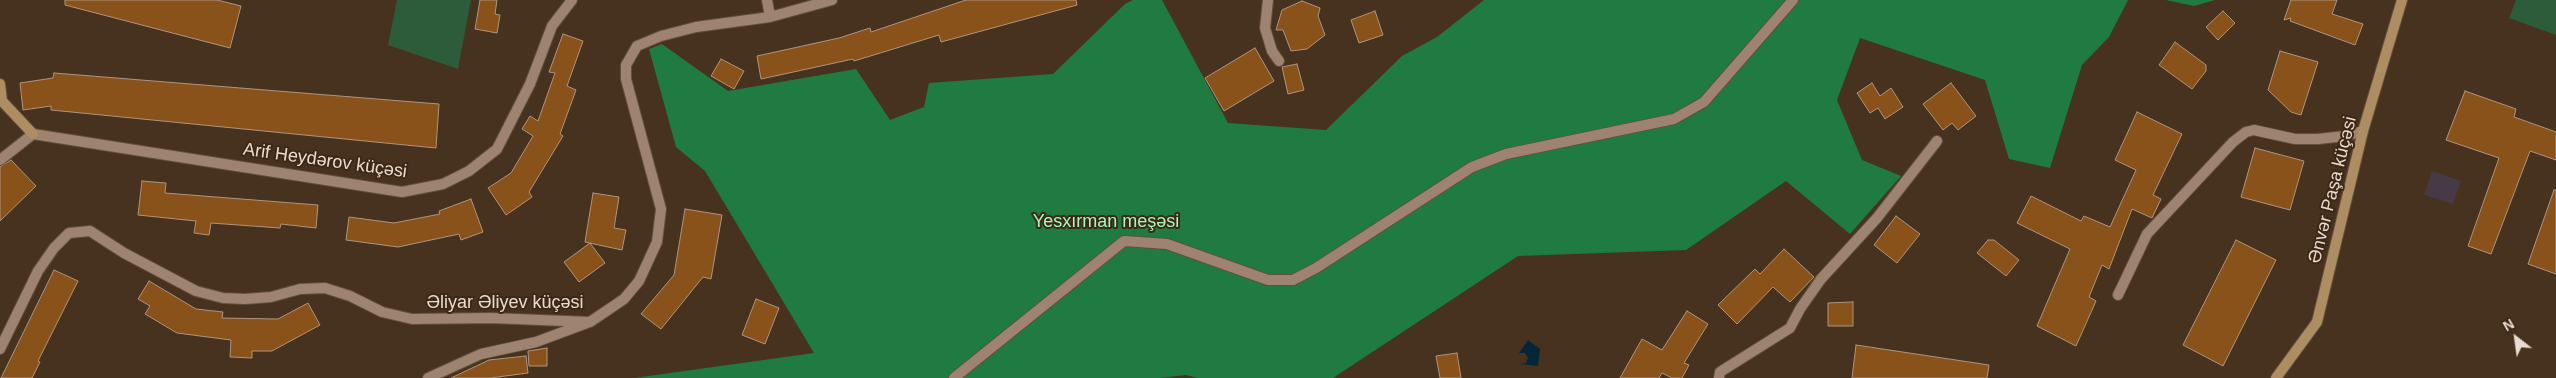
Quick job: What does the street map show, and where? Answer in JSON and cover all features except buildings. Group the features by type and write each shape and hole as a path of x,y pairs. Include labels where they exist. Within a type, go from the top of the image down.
{"street":[{"name":"Arif Heydərov küçəsi","path":"33,134 402,192 443,184 469,171 497,150 530,84 552,26 572,0"},
{"path":"767,0 770,17"},
{"name":"Əliyar Əliyev küçəsi","path":"0,349 38,271 54,248 69,233 90,231 124,253 196,291 223,298 245,300 271,297 300,289 325,288 350,296 382,312 412,319 491,318 590,322 624,299 639,281 657,242 661,209 626,79 626,65 638,46 661,36 696,27 770,17 832,0"},
{"path":"1268,0 1265,28 1272,51 1279,61"},
{"path":"954,378 1124,241 1167,244 1268,280 1293,280 1316,268 1472,167 1506,154 1674,119 1704,102 1793,0"},
{"name":"Ənvər Paşa küçəsi","path":"2276,378 2317,322 2363,131 2402,0"},
{"path":"0,84 1,101 33,134 0,160"},
{"path":"2118,295 2147,234 2232,142 2246,132 2254,130 2295,139 2318,140 2363,131"},
{"path":"1718,378 1720,372 1790,328 1800,309 1821,278 1877,218 1937,141"},
{"path":"428,378 481,354 536,342 590,322"}],"shaded area":[{"path":"2432,171 2461,181 2453,204 2424,195"}],"green space":[{"path":"397,0 471,0 458,69 388,45"},
{"name":"Yesxırman meşəsi","path":"1133,0 1162,0 1228,123 1326,130 1402,56 1437,37 1484,0 2128,0 2109,37 2082,65 2050,168 2009,159 1985,80 1860,38 1837,100 1862,160 1901,176 1850,234 1786,181 1686,250 1518,256 1333,378 1198,378 1186,375 1160,378 634,378 814,353 705,171 676,147 649,49 662,44 728,91 856,69 890,120 924,107 929,83 1053,74 1125,4"},
{"path":"2166,0 2215,0 2194,6"},
{"path":"2516,0 2556,0 2556,35 2509,18"}],"water":[{"path":"1528,340 1540,349 1538,366 1521,364 1526,363 1528,358 1525,353 1519,353"}]}
